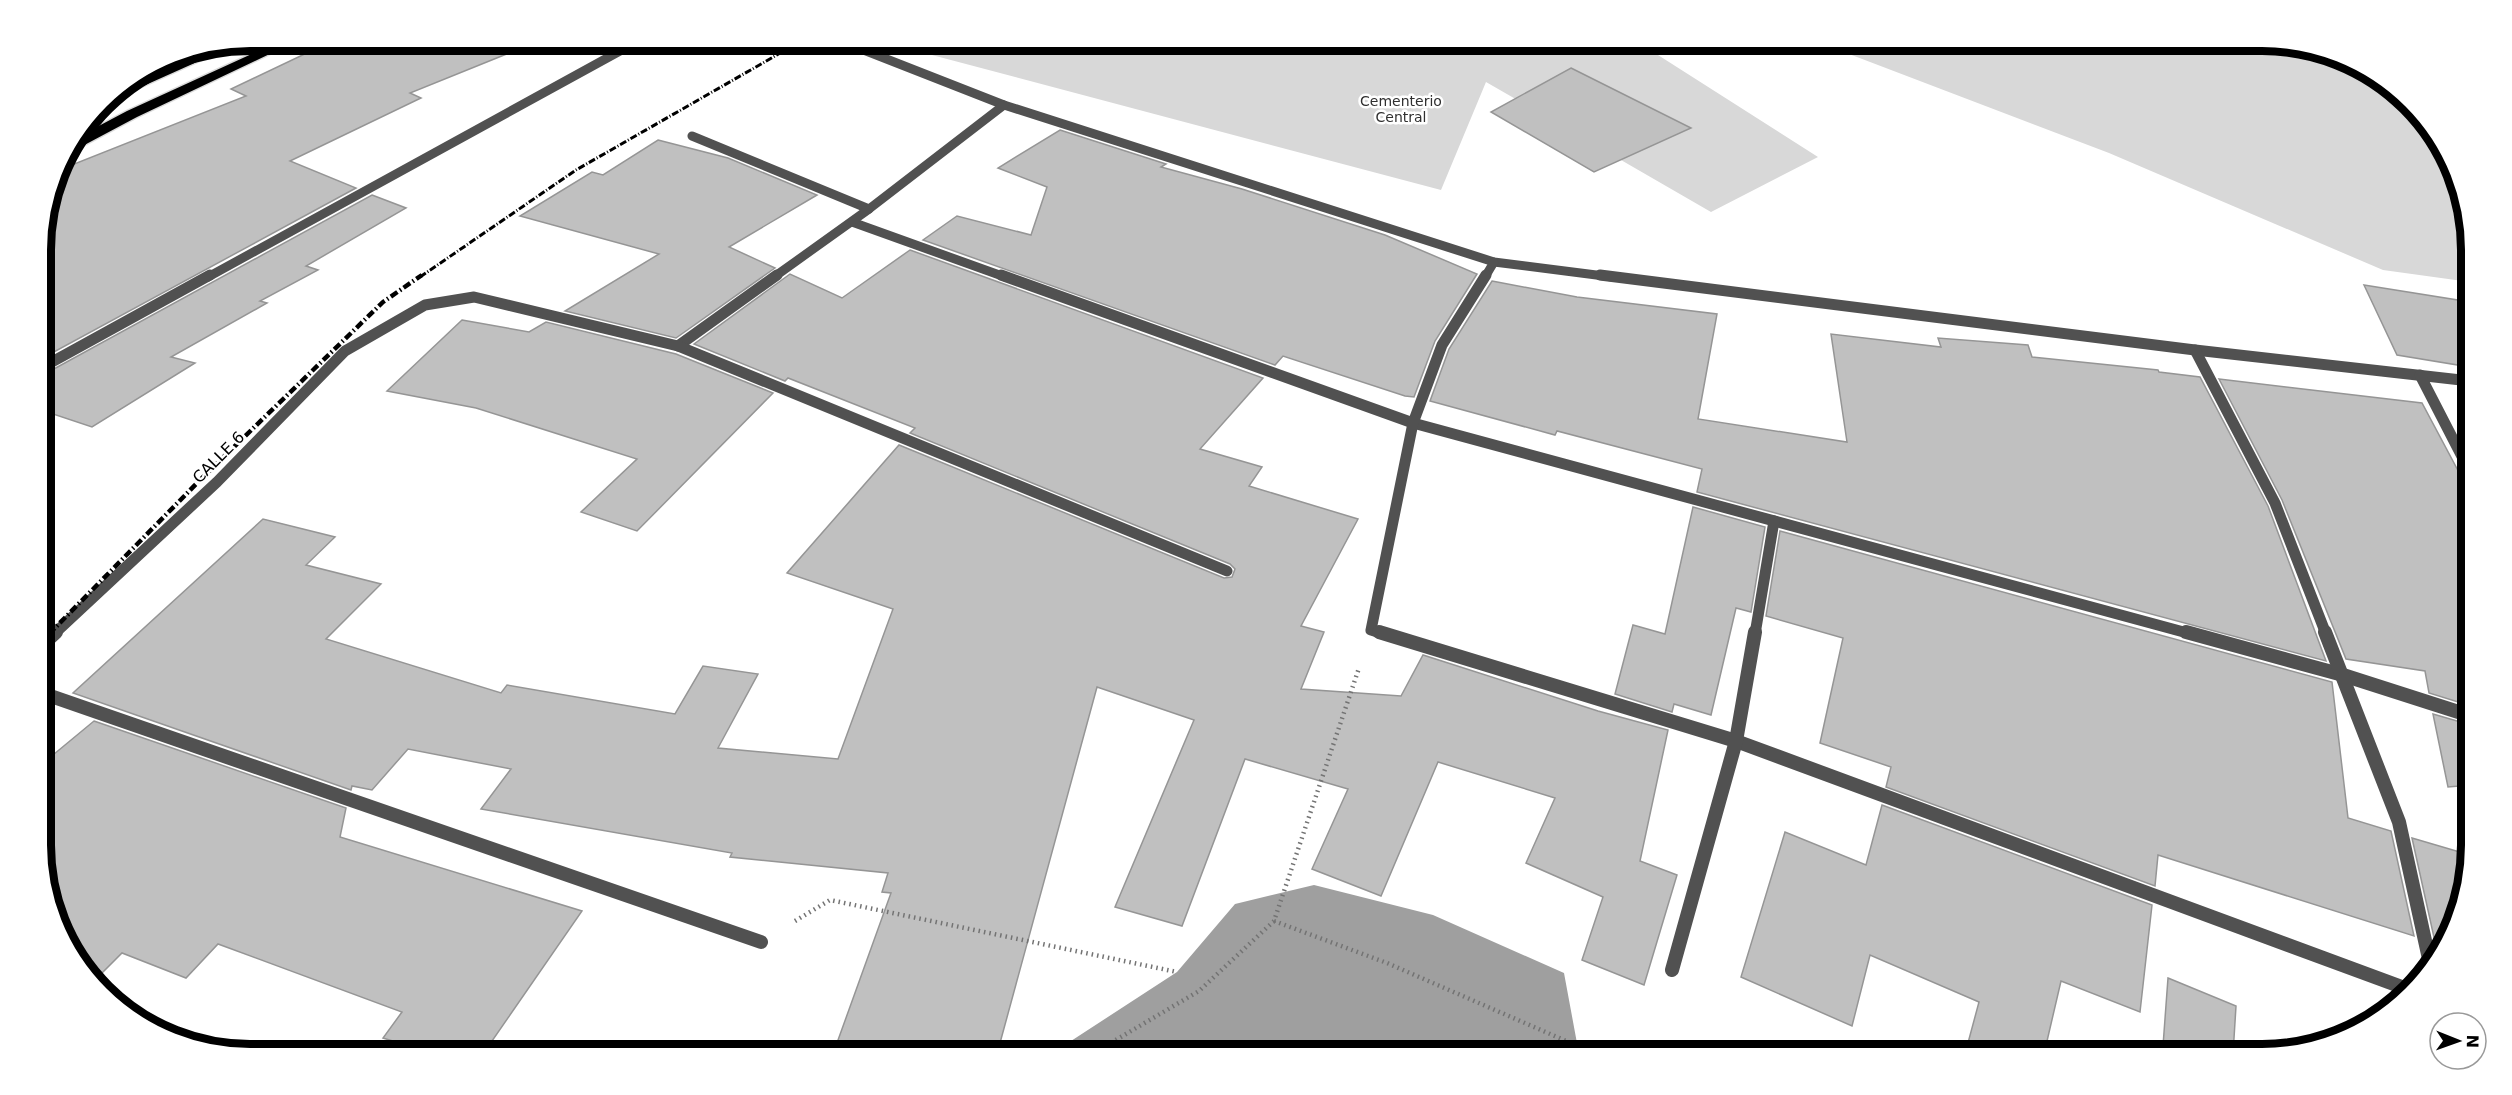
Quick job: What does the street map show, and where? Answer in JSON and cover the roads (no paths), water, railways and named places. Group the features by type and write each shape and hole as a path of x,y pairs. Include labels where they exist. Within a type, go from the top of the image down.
{"highway":[{"path":"84,140 132,114 269,51"},
{"path":"148,79 187,62"}],"street":[{"path":"51,363 620,51"},
{"path":"866,51 1004,105 1494,262 2195,350 2461,380"},
{"path":"678,346 852,222 1004,105"},
{"path":"692,136 869,209"},
{"path":"852,222 1413,423 2343,675 2461,713"},
{"path":"1494,262 1442,345 1413,423 1371,630 1736,741 2402,987"},
{"name":"CALLE 6","path":"51,637 217,482 345,351 425,305 474,297 678,346"},
{"path":"678,346 1227,571"},
{"path":"2195,350 2275,503 2343,675 2399,822 2428,954"},
{"path":"2420,375 2461,455"},
{"path":"1672,970 1736,741 1774,521"},
{"path":"51,696 761,942"}],"railway":[{"path":"420,277 576,170 784,51"},
{"path":"51,632 202,478 383,302 422,275"}],"park label":[{"name":"Cementerio Central","path":"1401,109"}]}
